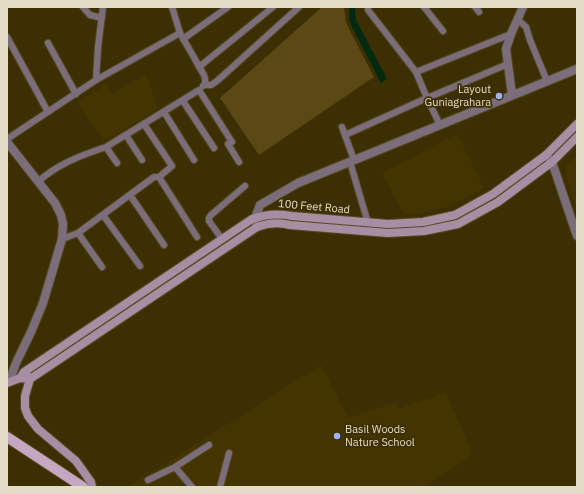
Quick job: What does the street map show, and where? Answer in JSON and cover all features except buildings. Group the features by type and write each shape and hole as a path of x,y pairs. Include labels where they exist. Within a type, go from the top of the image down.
{"main road":[{"name":"100 Feet Road","path":"8,382 22,375 255,218 263,215 274,214 388,224 423,222 455,215 493,194 546,155 577,124"},
{"name":"100 Feet Road","path":"22,375 30,378 257,227 270,223 280,223 388,233 424,231 458,224 498,202 552,162 577,137"},
{"path":"30,378 25,396 25,408 28,416 38,429 76,461 91,482 92,487"},
{"path":"7,437 83,487"}],"street":[{"path":"83,7 90,15 102,18"},
{"path":"96,80 103,7"},
{"path":"172,7 182,36 204,75 206,81 205,85"},
{"path":"8,382 32,332 43,303 62,239 63,224 61,215 55,203 7,140 96,80 182,36 228,7"},
{"path":"199,67 273,7"},
{"path":"38,182 44,176 60,166 92,151 106,147 183,101 205,85 211,85 217,81 299,7"},
{"path":"368,7 368,10 416,72 440,125"},
{"path":"424,7 443,31"},
{"path":"512,95 506,49 510,34 523,7"},
{"path":"517,19 526,27 547,81"},
{"path":"416,72 510,34"},
{"path":"7,37 48,112"},
{"path":"48,43 76,94"},
{"path":"345,135 508,64"},
{"path":"257,227 255,218 260,205 298,183 577,69"},
{"path":"199,90 232,142 228,144 238,162"},
{"path":"183,101 214,148"},
{"path":"164,112 194,160"},
{"path":"62,239 78,233 154,177 159,177 172,166 144,124"},
{"path":"342,127 368,223"},
{"path":"126,134 142,160"},
{"path":"106,147 117,163"},
{"path":"546,155 552,162 577,236"},
{"path":"159,177 197,237"},
{"path":"222,239 209,221 209,218 245,186"},
{"path":"130,195 164,244"},
{"path":"103,214 140,266"},
{"path":"78,233 102,267"},
{"path":"148,480 175,467 209,445"},
{"path":"220,487 229,453"},
{"path":"175,467 192,487"}],"shaded area":[{"path":"322,7 344,7 346,23 374,77 259,155 220,98"},
{"path":"349,7 355,7 356,20 387,79 381,83 349,21"},
{"path":"146,74 158,109 105,141 77,103 106,84 112,94"},
{"path":"457,134 484,188 451,206 423,213 403,214 382,173"},
{"path":"577,155 577,212 565,171 568,163"},
{"name":"Basil Woods Nature School","path":"321,365 348,418 396,402 398,409 446,392 473,455 424,487 128,487"}],"place":[{"name":"Layout Guniagrahara","path":"499,96"},
{"name":"Basil Woods Nature School","path":"337,436"}]}
